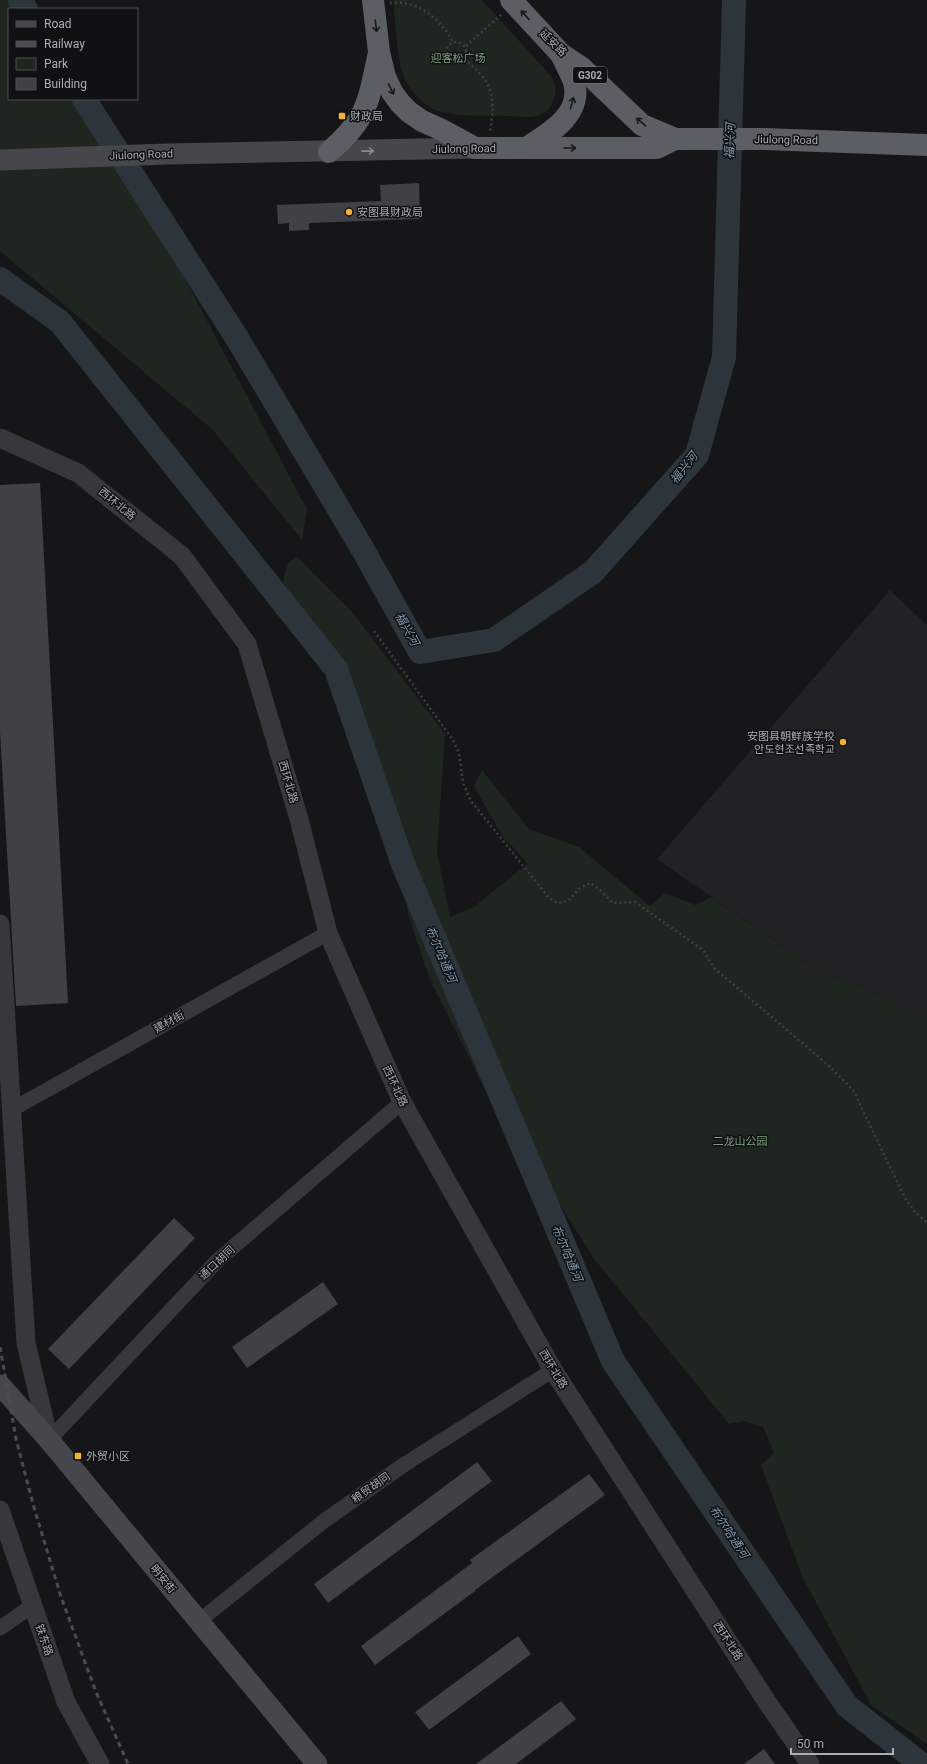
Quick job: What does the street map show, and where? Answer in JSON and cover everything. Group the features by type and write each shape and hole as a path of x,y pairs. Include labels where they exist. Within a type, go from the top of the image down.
{"highway":[{"name":"延安路","path":"513,1 561,54 582,68 642,125 675,139"},
{"name":"G302","path":"373,2 379,52 392,92 400,103 409,112 422,121 481,148"},
{"path":"330,152 353,129 364,112 371,92 379,52"},
{"path":"526,148 561,124 572,108 575,92 574,83 561,54"},
{"name":"Jiulong Road","path":"481,148 657,148 675,139 764,139 927,144"}],"main road":[{"name":"Jiulong Road","path":"0,160 167,154 481,148"},
{"name":"明安街","path":"4,1390 49,1440 317,1764"}],"street":[{"name":"西环北路","path":"0,438 78,473 182,556 247,644 298,819 328,933 402,1102 553,1370 767,1702 810,1764"},
{"path":"0,924 26,1344 49,1440"},
{"name":"建材街","path":"11,1110 328,933"},
{"name":"通口胡同","path":"49,1440 216,1261 402,1102"},
{"name":"粮贸胡同","path":"199,1621 343,1508 405,1464 553,1370"},
{"name":"铁东路","path":"0,1510 66,1702 100,1764"},
{"path":"0,1628 32,1606"}],"path":[{"path":"466,46 513,1"},
{"path":"373,2 401,3 417,7 432,15 441,23 453,42"},
{"path":"453,42 460,42 466,46 467,53 464,59 455,62 447,56 448,46 453,42"},
{"path":"464,59 480,72 491,94 493,112 481,148"},
{"path":"374,631 453,740 459,753 463,782 471,801 549,898 557,903 568,901 581,887 590,883 600,890 613,903 635,902 703,950 714,968 828,1064 853,1090 905,1198 915,1212 927,1223"}],"shaded area":[{"name":"安图县朝鲜族学校 안도현조선족학교","path":"890,590 927,625 927,1025 885,996 821,973 657,859"}],"green space":[{"path":"0,0 18,0 23,8 8,8 8,100 80,100 143,200 307,509 302,540 213,430 0,251"},
{"name":"迎客松广场","path":"393,0 482,0 552,77 555,95 551,106 542,114 526,117 470,116 450,114 429,107 414,93 406,81 403,73 398,53"},
{"name":"二龙山公园","path":"297,556 352,612 445,734 437,852 450,917 474,907 527,864 516,850 504,839 474,786 482,770 529,829 579,847 650,906 665,893 695,905 711,897 821,973 885,996 927,1025 927,1744 871,1705 802,1576 761,1465 774,1453 763,1427 744,1421 729,1424 595,1260 481,1081 430,980 409,917 385,782 283,581 288,563"}],"building":[{"name":"安图县财政局","path":"419,183 420,219 309,223 309,230 289,231 289,223 278,224 277,205 381,201 380,185"},
{"path":"40,483 68,1003 16,1006 0,732 0,485"},
{"path":"174,1218 195,1238 69,1369 48,1349"},
{"path":"323,1282 338,1304 247,1368 232,1347"},
{"path":"477,1462 492,1481 328,1603 314,1584"},
{"path":"589,1474 605,1495 375,1665 361,1646 472,1563 470,1560"},
{"path":"518,1636 531,1654 429,1730 415,1712"},
{"path":"561,1701 576,1719 516,1764 476,1764"},
{"path":"764,1749 775,1764 744,1764"}],"waterway":[{"path":"20,0 25,8"},
{"name":"福兴河","path":"85,100 237,338 362,548 420,652 494,640 593,572 697,455 724,357 734,0"},
{"name":"布尔哈通河","path":"0,279 60,322 336,669 403,864 613,1361 847,1706 921,1764"}],"railway":[{"path":"0,1347 16,1439 33,1504 61,1597 96,1692 128,1764"}],"place":[{"name":"财政局","path":"342,116"},
{"name":"安图县财政局","path":"349,212"},
{"name":"安图县朝鲜族学校 안도현조선족학교","path":"843,742"},
{"name":"外贸小区","path":"78,1456"}]}
